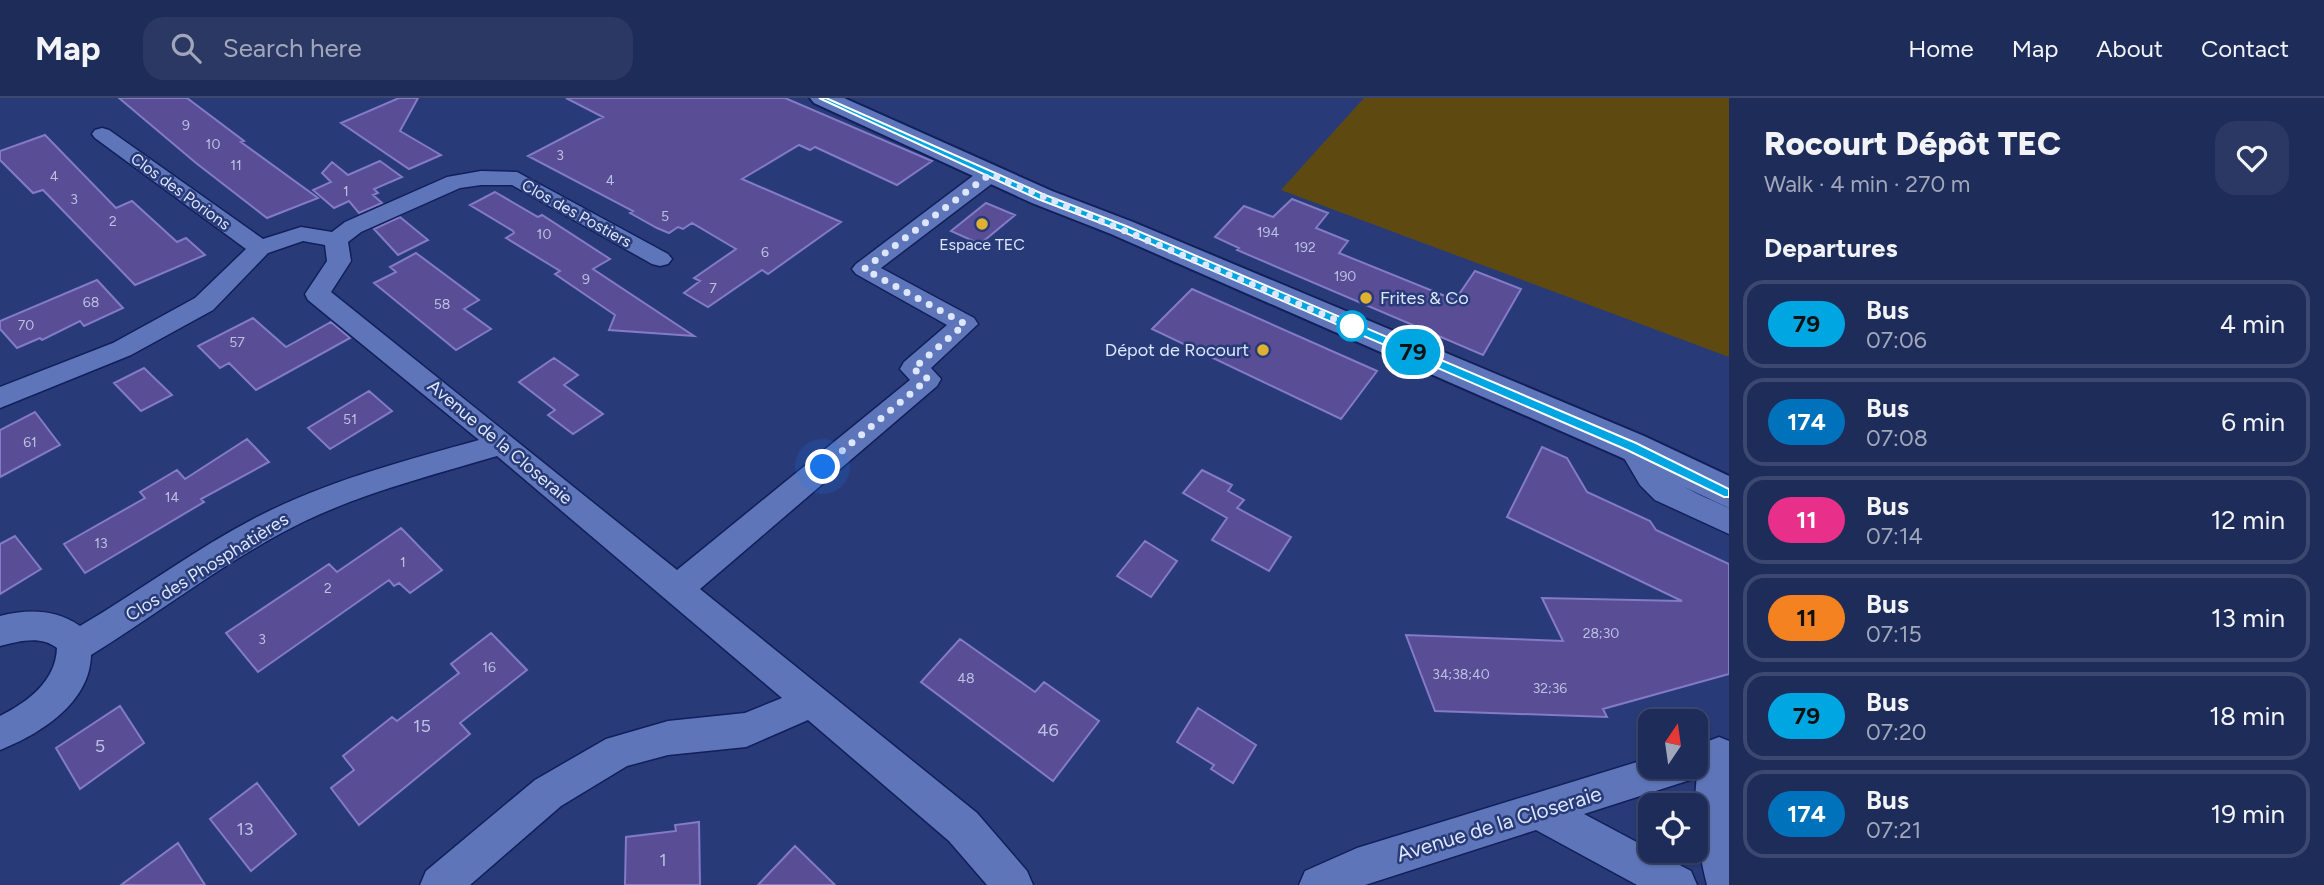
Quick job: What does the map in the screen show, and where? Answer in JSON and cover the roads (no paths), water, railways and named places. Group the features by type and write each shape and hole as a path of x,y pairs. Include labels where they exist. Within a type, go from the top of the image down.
{"main road":[{"path":"823,98 990,174 1135,233 1632,446 1729,483"},
{"path":"1632,446 1729,493"}],"street":[{"name":"Clos des Porions","path":"102,134 260,248"},
{"path":"676,590 928,379 913,369 965,324 864,269 990,174"},
{"name":"Clos des Postiers","path":"336,240 353,228 455,182 481,178 517,179 660,259"},
{"path":"0,398 122,349 204,304 260,248 301,234 336,240"},
{"name":"Avenue de la Closeraie","path":"336,240 339,261 317,294 503,444 964,827 1013,885"},
{"name":"Clos des Phosphatières","path":"74,647 129,615 215,557 296,512 369,483 503,444"},
{"path":"1632,446 1650,477 1666,492 1729,522"},
{"path":"0,631 35,624 54,626 67,634 74,647 74,662 67,680 53,698 34,715 0,733"},
{"path":"440,885 548,793 619,751 667,738 746,730 811,702"},
{"path":"1714,755 1717,851 1727,885"},
{"name":"Avenue de la Closeraie","path":"1319,885 1357,868 1641,779"},
{"path":"1541,812 1677,885"}],"place":[{"name":"Espace TEC","path":"982,224"},
{"name":"Frites & Co","path":"1366,298"},
{"name":"Dépot de Rocourt","path":"1263,350"}]}
